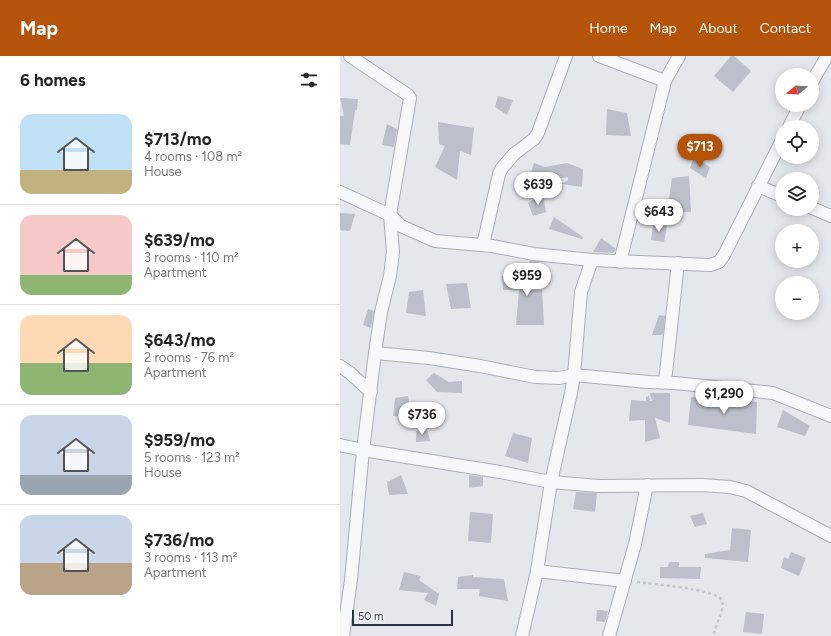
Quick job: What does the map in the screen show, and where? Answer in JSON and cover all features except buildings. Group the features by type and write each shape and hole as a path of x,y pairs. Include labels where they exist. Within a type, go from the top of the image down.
{"street":[{"path":"343,636 351,580 363,450 375,353 390,276 393,252 390,215 410,98 408,95 350,56"},
{"path":"483,245 499,174 505,163 534,139 538,133 566,56"},
{"path":"599,56 665,82"},
{"path":"620,262 665,82 679,56"},
{"path":"819,71 828,56"},
{"path":"340,192 390,215 401,226 435,242 483,245 534,254 592,260 710,265 719,262 724,255 775,153"},
{"path":"758,186 775,193"},
{"path":"819,211 831,216"},
{"path":"522,636 537,571 552,482 574,375 581,292 592,260"},
{"path":"665,382 678,264"},
{"path":"375,353 429,358 535,377 558,378 574,375 665,382 773,393 831,416"},
{"path":"340,366 350,373 370,392"},
{"path":"340,445 552,482 599,486 702,485 730,487 746,491 831,536"},
{"path":"609,636 635,544 647,485"},
{"path":"537,571 625,581"}],"path":[{"path":"625,581 686,588 718,597 723,603 723,607 712,636"}]}
